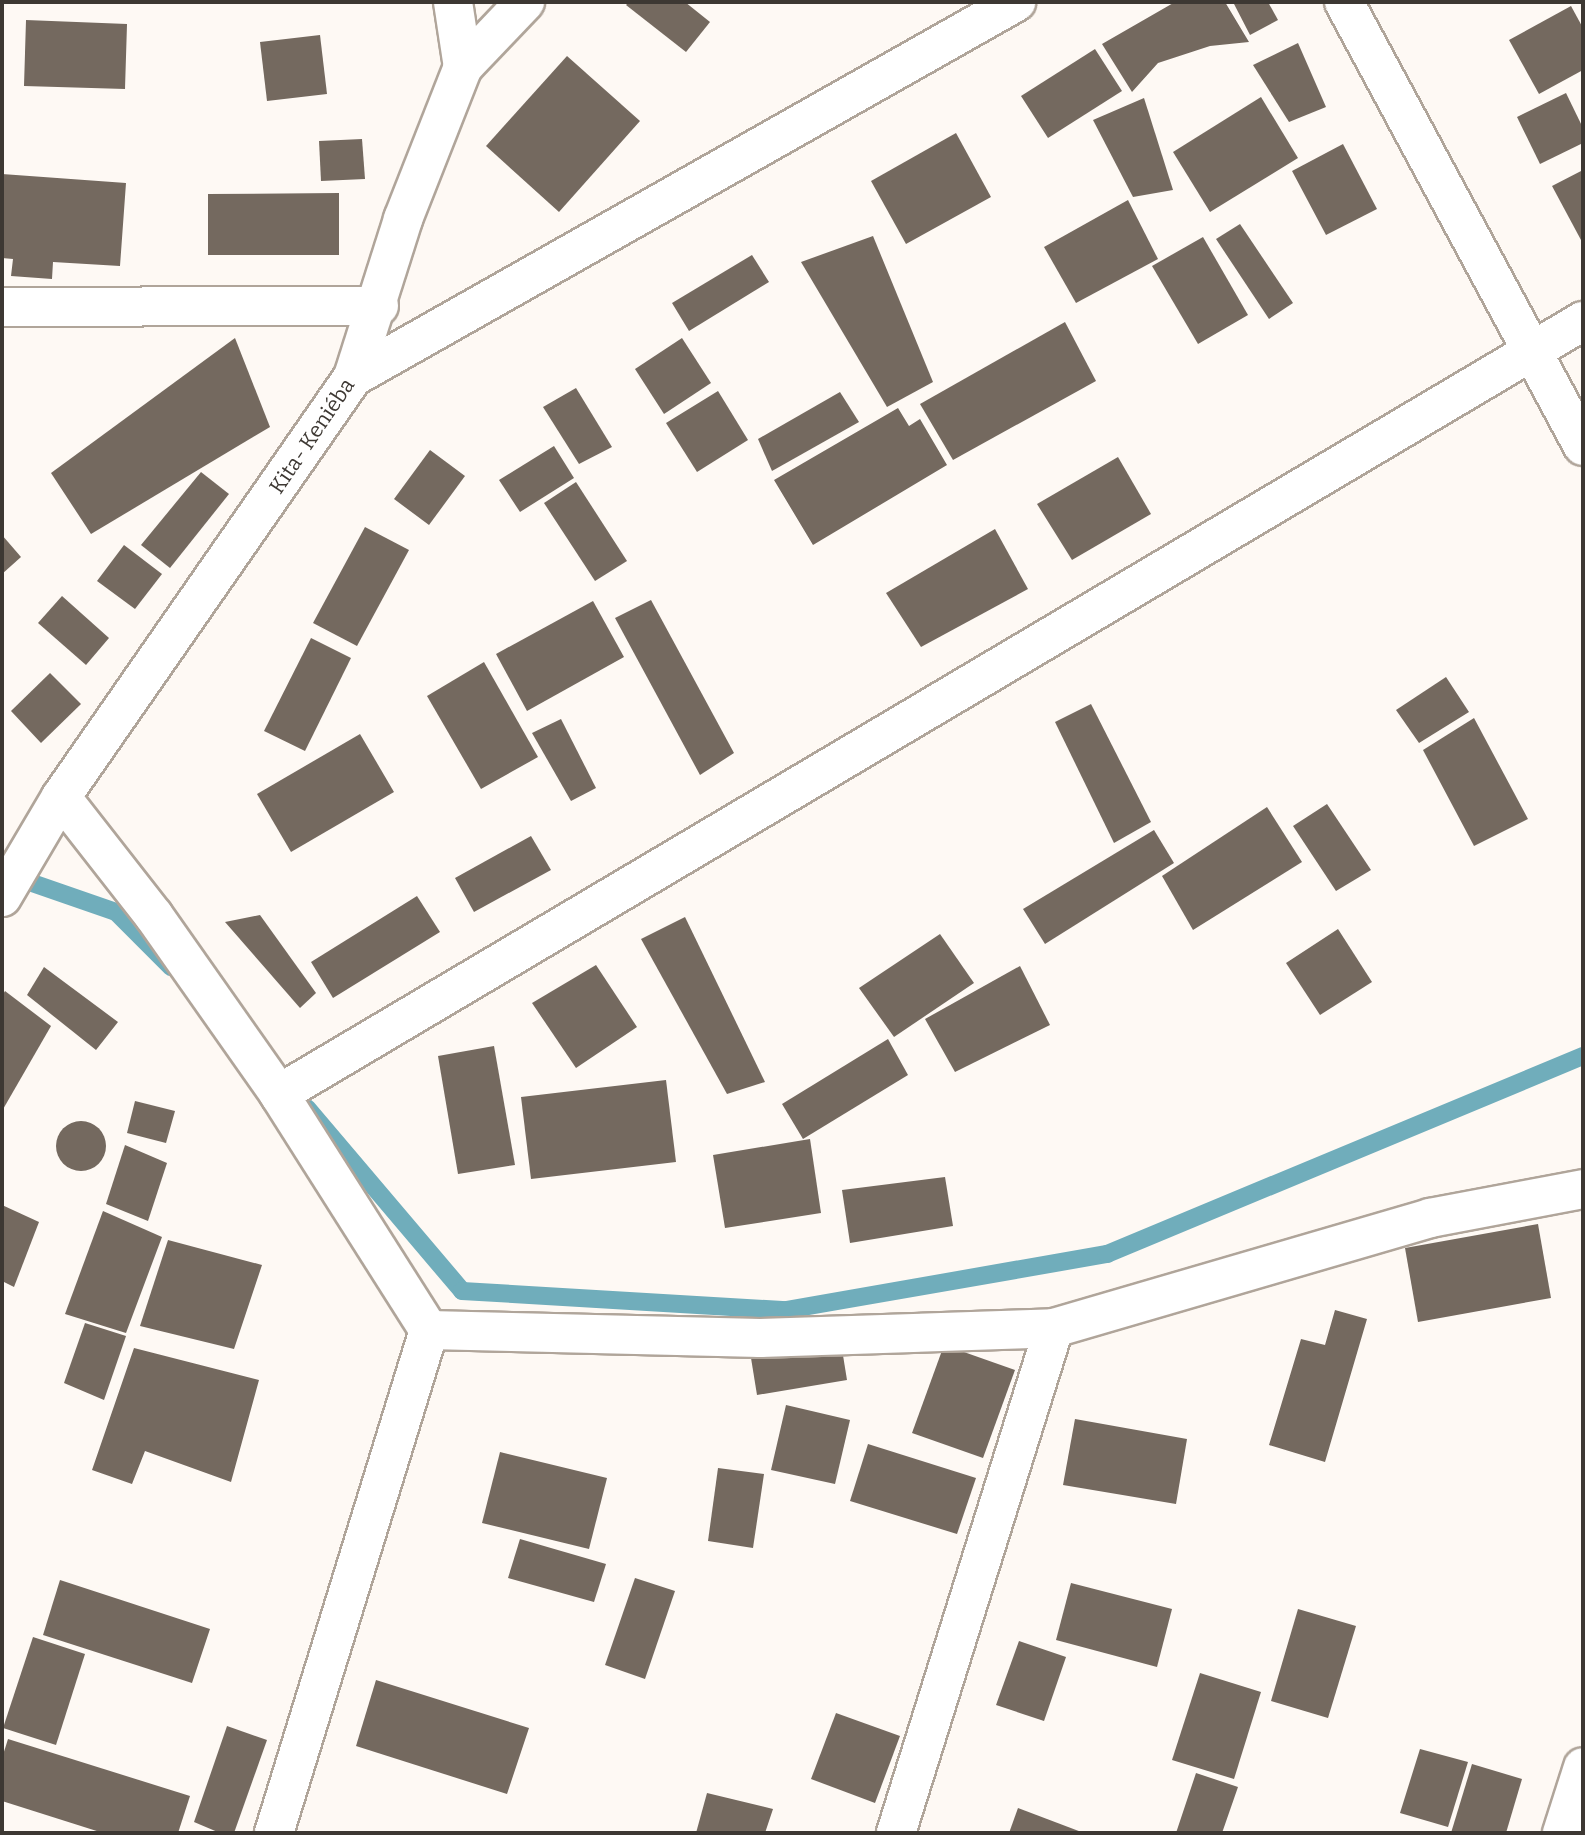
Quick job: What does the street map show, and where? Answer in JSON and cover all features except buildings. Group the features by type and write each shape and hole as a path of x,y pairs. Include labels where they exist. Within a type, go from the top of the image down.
{"street":[{"path":"453,2 463,67"},
{"name":"Kita- Keniéba","path":"2,897 33,840 61,797 354,377 379,306 403,219 463,67 526,2"},
{"path":"354,377 1016,2"},
{"path":"1344,2 1583,446"},
{"path":"2,307 379,306"},
{"path":"279,1094 1583,321"},
{"path":"61,797 154,916 279,1094 429,1330 274,1833"},
{"path":"429,1330 760,1338 1055,1328 1430,1218 1583,1188"},
{"path":"896,1833 1055,1328"},
{"path":"1562,1833 1581,1780"}],"waterway":[{"path":"12,876 116,912 171,967"},
{"path":"307,1108 462,1291 786,1310 1107,1254 1583,1056"}]}
